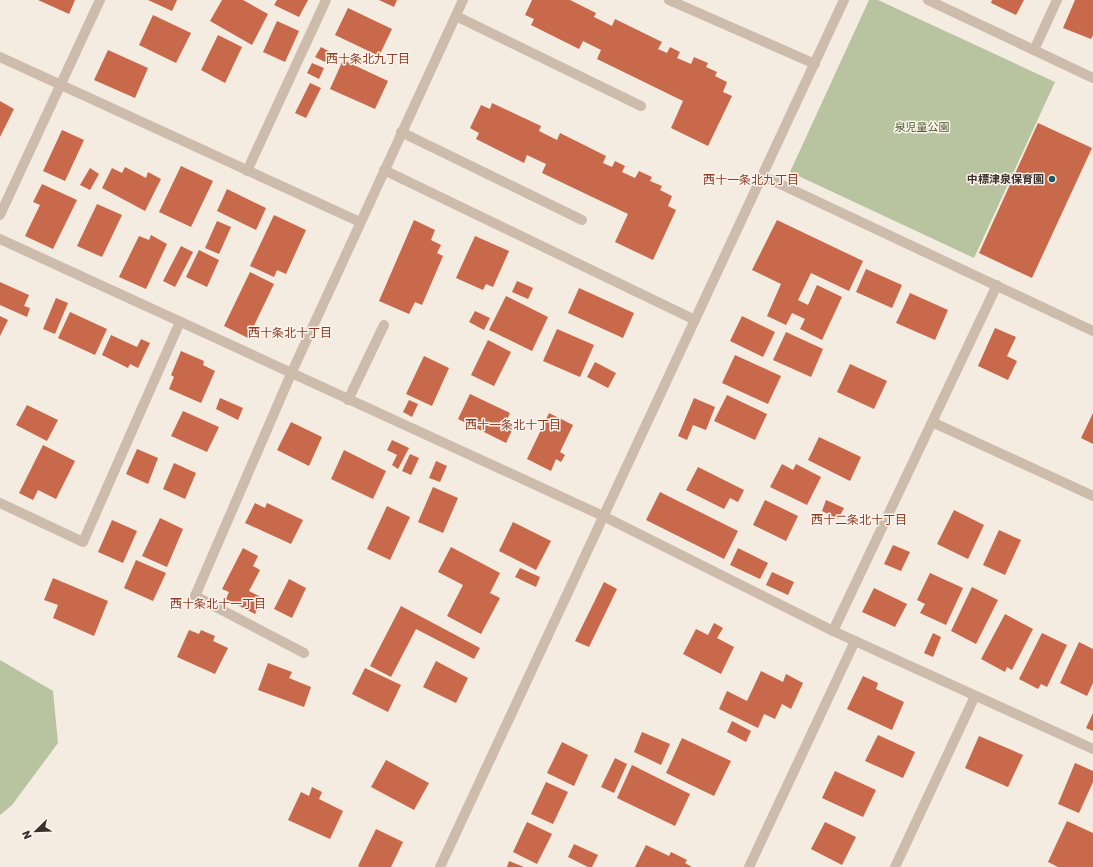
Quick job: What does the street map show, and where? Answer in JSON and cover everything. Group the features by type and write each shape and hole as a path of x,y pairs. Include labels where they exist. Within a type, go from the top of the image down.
{"street":[{"path":"0,215 100,0"},
{"path":"247,171 326,0"},
{"path":"304,653 195,596 291,374 463,0"},
{"path":"669,0 815,64"},
{"path":"440,867 844,0"},
{"path":"928,0 1093,78"},
{"path":"1034,50 1057,0"},
{"path":"456,16 641,106"},
{"path":"0,57 360,222"},
{"path":"401,132 582,220"},
{"path":"384,170 695,320"},
{"path":"763,176 1093,331"},
{"path":"0,239 291,374 603,516 833,631 1093,749"},
{"path":"833,631 997,285"},
{"path":"0,503 83,542 180,322"},
{"path":"348,400 384,325"},
{"path":"932,422 1093,496"},
{"path":"749,867 855,641"},
{"path":"895,867 975,696"}],"green space":[{"name":"泉児童公園","path":"869,0 878,0 1055,82 974,258 790,172"},
{"path":"0,660 53,691 58,743 12,805 0,815"}],"building":[{"path":"38,0 75,0 69,14"},
{"path":"148,0 177,0 172,11"},
{"path":"222,0 243,0 268,14 252,45 210,21"},
{"path":"277,0 308,0 299,17 274,5"},
{"path":"379,0 397,0 394,7"},
{"path":"532,0 570,0 596,13 594,17 612,26 615,19 662,42 658,49 667,53 670,47 680,52 677,58 691,64 694,57 708,63 706,67 717,72 715,76 727,82 723,92 732,96 708,146 671,128 683,101 597,59 601,50 583,41 579,49 531,25 534,19 525,15"},
{"path":"992,0 1024,0 1016,15 991,3"},
{"path":"1075,0 1093,0 1093,35 1091,39 1063,28"},
{"path":"348,8 392,29 379,56 335,35"},
{"path":"153,15 191,33 176,63 139,45"},
{"path":"277,21 299,31 285,62 263,52"},
{"path":"218,35 242,47 225,83 201,70"},
{"path":"321,47 330,52 325,62 315,57"},
{"path":"108,50 148,68 135,98 94,80"},
{"path":"343,60 388,81 375,109 330,89"},
{"path":"312,63 324,68 319,79 307,73"},
{"path":"310,83 321,88 306,118 295,113"},
{"path":"0,101 14,109 0,137"},
{"path":"492,103 541,126 539,131 557,140 560,133 606,156 603,163 612,167 615,161 625,166 622,172 635,178 639,171 652,177 650,181 662,186 660,190 672,196 668,206 676,210 653,260 615,242 628,214 542,173 546,164 527,155 524,163 476,139 479,133 470,128 481,105 490,109"},
{"path":"1038,123 1092,148 1032,278 979,253"},
{"path":"62,130 84,140 65,181 43,171"},
{"path":"181,166 213,181 191,227 159,212"},
{"path":"125,167 146,178 148,172 161,179 145,211 102,188 112,168 122,173"},
{"path":"90,168 99,174 90,190 80,185"},
{"path":"42,184 77,200 53,249 25,236 40,205 33,202"},
{"path":"227,189 266,208 256,230 217,211"},
{"path":"97,204 122,215 102,257 77,246"},
{"path":"274,215 306,230 286,274 277,270 274,277 250,266"},
{"path":"414,220 435,230 431,240 441,245 437,253 443,256 422,305 415,302 409,314 379,301"},
{"path":"777,220 863,261 849,291 811,273 798,300 808,305 817,285 842,297 822,340 800,329 805,319 792,313 786,325 767,316 781,284 752,270"},
{"path":"217,221 231,227 219,254 205,248"},
{"path":"151,235 167,244 146,289 119,277 139,236 149,240"},
{"path":"475,236 509,251 493,287 486,284 483,290 456,278"},
{"path":"181,246 193,252 175,287 163,281"},
{"path":"199,250 219,260 207,287 186,277"},
{"path":"866,269 902,285 892,308 856,292"},
{"path":"250,272 274,284 248,338 224,326"},
{"path":"517,281 533,288 528,299 512,292"},
{"path":"0,282 29,295 24,306 30,308 27,317 0,305"},
{"path":"579,288 634,313 623,338 568,313"},
{"path":"910,293 948,310 935,340 896,323"},
{"path":"506,296 548,317 532,351 489,330"},
{"path":"56,298 68,303 55,334 43,329"},
{"path":"475,311 490,318 484,330 469,322"},
{"path":"70,312 107,329 95,355 58,338"},
{"path":"0,316 8,320 0,336"},
{"path":"742,316 775,332 763,357 730,341"},
{"path":"995,328 1016,337 1007,356 1017,361 1008,380 978,366"},
{"path":"557,329 594,345 580,377 543,361"},
{"path":"786,332 823,349 811,377 773,360"},
{"path":"111,335 137,347 141,339 150,343 138,368 130,364 128,368 102,355"},
{"path":"488,340 511,352 494,386 471,375"},
{"path":"181,351 204,361 203,365 215,371 201,403 169,389 174,377 171,375"},
{"path":"735,355 781,376 768,404 722,383"},
{"path":"424,356 449,368 432,406 406,394"},
{"path":"595,362 616,373 608,388 587,377"},
{"path":"850,364 887,381 874,409 837,392"},
{"path":"470,394 510,413 506,422 514,426 506,443 458,419"},
{"path":"727,395 767,414 755,440 714,421"},
{"path":"220,398 243,408 238,420 216,409"},
{"path":"694,398 715,407 706,430 693,425 687,440 678,436"},
{"path":"409,400 418,404 412,417 403,412"},
{"path":"27,405 58,420 47,441 16,425"},
{"path":"183,411 219,427 207,452 171,436"},
{"path":"549,413 573,425 560,452 565,455 561,462 556,459 551,471 527,459"},
{"path":"1093,413 1093,444 1081,438"},
{"path":"291,422 322,437 309,466 277,450"},
{"path":"819,437 861,457 850,481 808,460"},
{"path":"392,440 409,448 398,469 392,465 397,455 387,450"},
{"path":"43,445 75,461 56,499 38,490 33,500 19,493"},
{"path":"137,449 158,458 148,484 126,474"},
{"path":"344,450 386,471 373,499 331,479"},
{"path":"410,454 419,458 411,475 402,471"},
{"path":"436,461 447,466 440,482 429,478"},
{"path":"174,463 196,473 185,499 163,489"},
{"path":"782,464 793,470 796,464 821,477 807,505 770,487"},
{"path":"698,467 744,490 738,502 730,498 724,509 686,490"},
{"path":"433,487 458,498 443,533 418,522"},
{"path":"660,492 738,531 724,559 646,520"},
{"path":"765,500 798,516 786,541 753,525"},
{"path":"826,500 844,508 838,519 822,511"},
{"path":"255,503 265,508 267,503 303,520 291,544 245,523"},
{"path":"387,506 410,517 390,560 367,549"},
{"path":"954,510 984,525 968,559 937,544"},
{"path":"160,518 183,529 167,567 142,556"},
{"path":"112,520 137,531 123,563 98,552"},
{"path":"513,522 551,541 536,570 499,551"},
{"path":"999,530 1021,540 1005,575 983,565"},
{"path":"893,545 910,552 901,571 884,564"},
{"path":"451,547 500,573 490,593 500,598 481,634 447,616 463,585 438,572"},
{"path":"243,548 258,556 253,566 260,570 249,591 263,598 255,614 226,599 229,592 222,589"},
{"path":"738,548 768,563 760,579 730,565"},
{"path":"136,560 166,573 153,601 124,588"},
{"path":"520,568 540,577 536,587 515,577"},
{"path":"772,572 794,582 788,595 766,585"},
{"path":"930,573 963,588 946,625 920,613 925,604 917,600"},
{"path":"53,578 108,601 94,636 53,618 58,605 44,600"},
{"path":"289,579 306,588 292,618 274,609"},
{"path":"604,582 617,589 589,647 575,641"},
{"path":"972,587 998,600 976,644 951,631"},
{"path":"874,588 907,604 895,627 862,612"},
{"path":"401,606 480,648 474,659 416,629 391,677 370,666"},
{"path":"1005,614 1033,629 1012,670 1007,667 1005,672 981,659"},
{"path":"714,623 723,628 717,638 734,647 721,674 683,654 696,629 708,635"},
{"path":"189,630 199,634 201,630 215,636 213,641 228,648 215,674 177,657"},
{"path":"933,633 941,637 933,657 924,653"},
{"path":"1042,633 1067,645 1047,687 1041,684 1038,689 1019,679"},
{"path":"1079,642 1093,649 1093,683 1087,696 1060,683"},
{"path":"436,661 468,678 456,703 423,687"},
{"path":"268,663 292,672 289,678 311,687 304,707 258,690"},
{"path":"365,668 401,685 388,712 352,694"},
{"path":"761,671 783,682 786,674 803,683 791,709 782,704 775,719 764,714 758,728 719,709 727,691 747,701"},
{"path":"863,676 878,683 876,689 904,702 892,730 847,709"},
{"path":"1093,713 1093,731 1086,728"},
{"path":"732,721 751,731 746,742 727,732"},
{"path":"642,732 670,744 661,765 634,752"},
{"path":"878,735 915,752 903,778 865,761"},
{"path":"979,736 1023,755 1008,787 965,768"},
{"path":"682,738 731,761 714,796 666,773"},
{"path":"562,742 588,755 574,786 547,773"},
{"path":"615,758 627,764 614,793 601,787"},
{"path":"386,760 429,783 414,810 371,787"},
{"path":"1075,763 1093,771 1093,782 1079,813 1058,804"},
{"path":"632,765 690,794 675,826 617,798"},
{"path":"835,771 876,790 863,817 822,798"},
{"path":"546,782 568,792 553,824 531,814"},
{"path":"312,787 322,792 319,799 343,811 330,839 288,820 301,792 309,796"},
{"path":"1067,821 1093,833 1093,867 1058,867 1048,862"},
{"path":"527,822 552,834 537,864 513,852"},
{"path":"825,822 856,837 842,865 811,849"},
{"path":"376,829 403,842 391,867 360,867 358,866"},
{"path":"574,844 598,855 592,867 588,867 568,857"},
{"path":"646,845 669,856 671,852 687,860 685,863 692,867 635,867"},
{"path":"509,861 524,867 507,867"}],"place":[{"name":"中標津泉保育園","path":"1052,179"}],"district":[{"name":"西十条北九丁目","path":"368,59"},
{"name":"西十一条北九丁目","path":"751,180"},
{"name":"西十条北十丁目","path":"290,333"},
{"name":"西十一条北十丁目","path":"513,425"},
{"name":"西十二条北十丁目","path":"859,520"},
{"name":"西十条北十一丁目","path":"218,604"}]}
